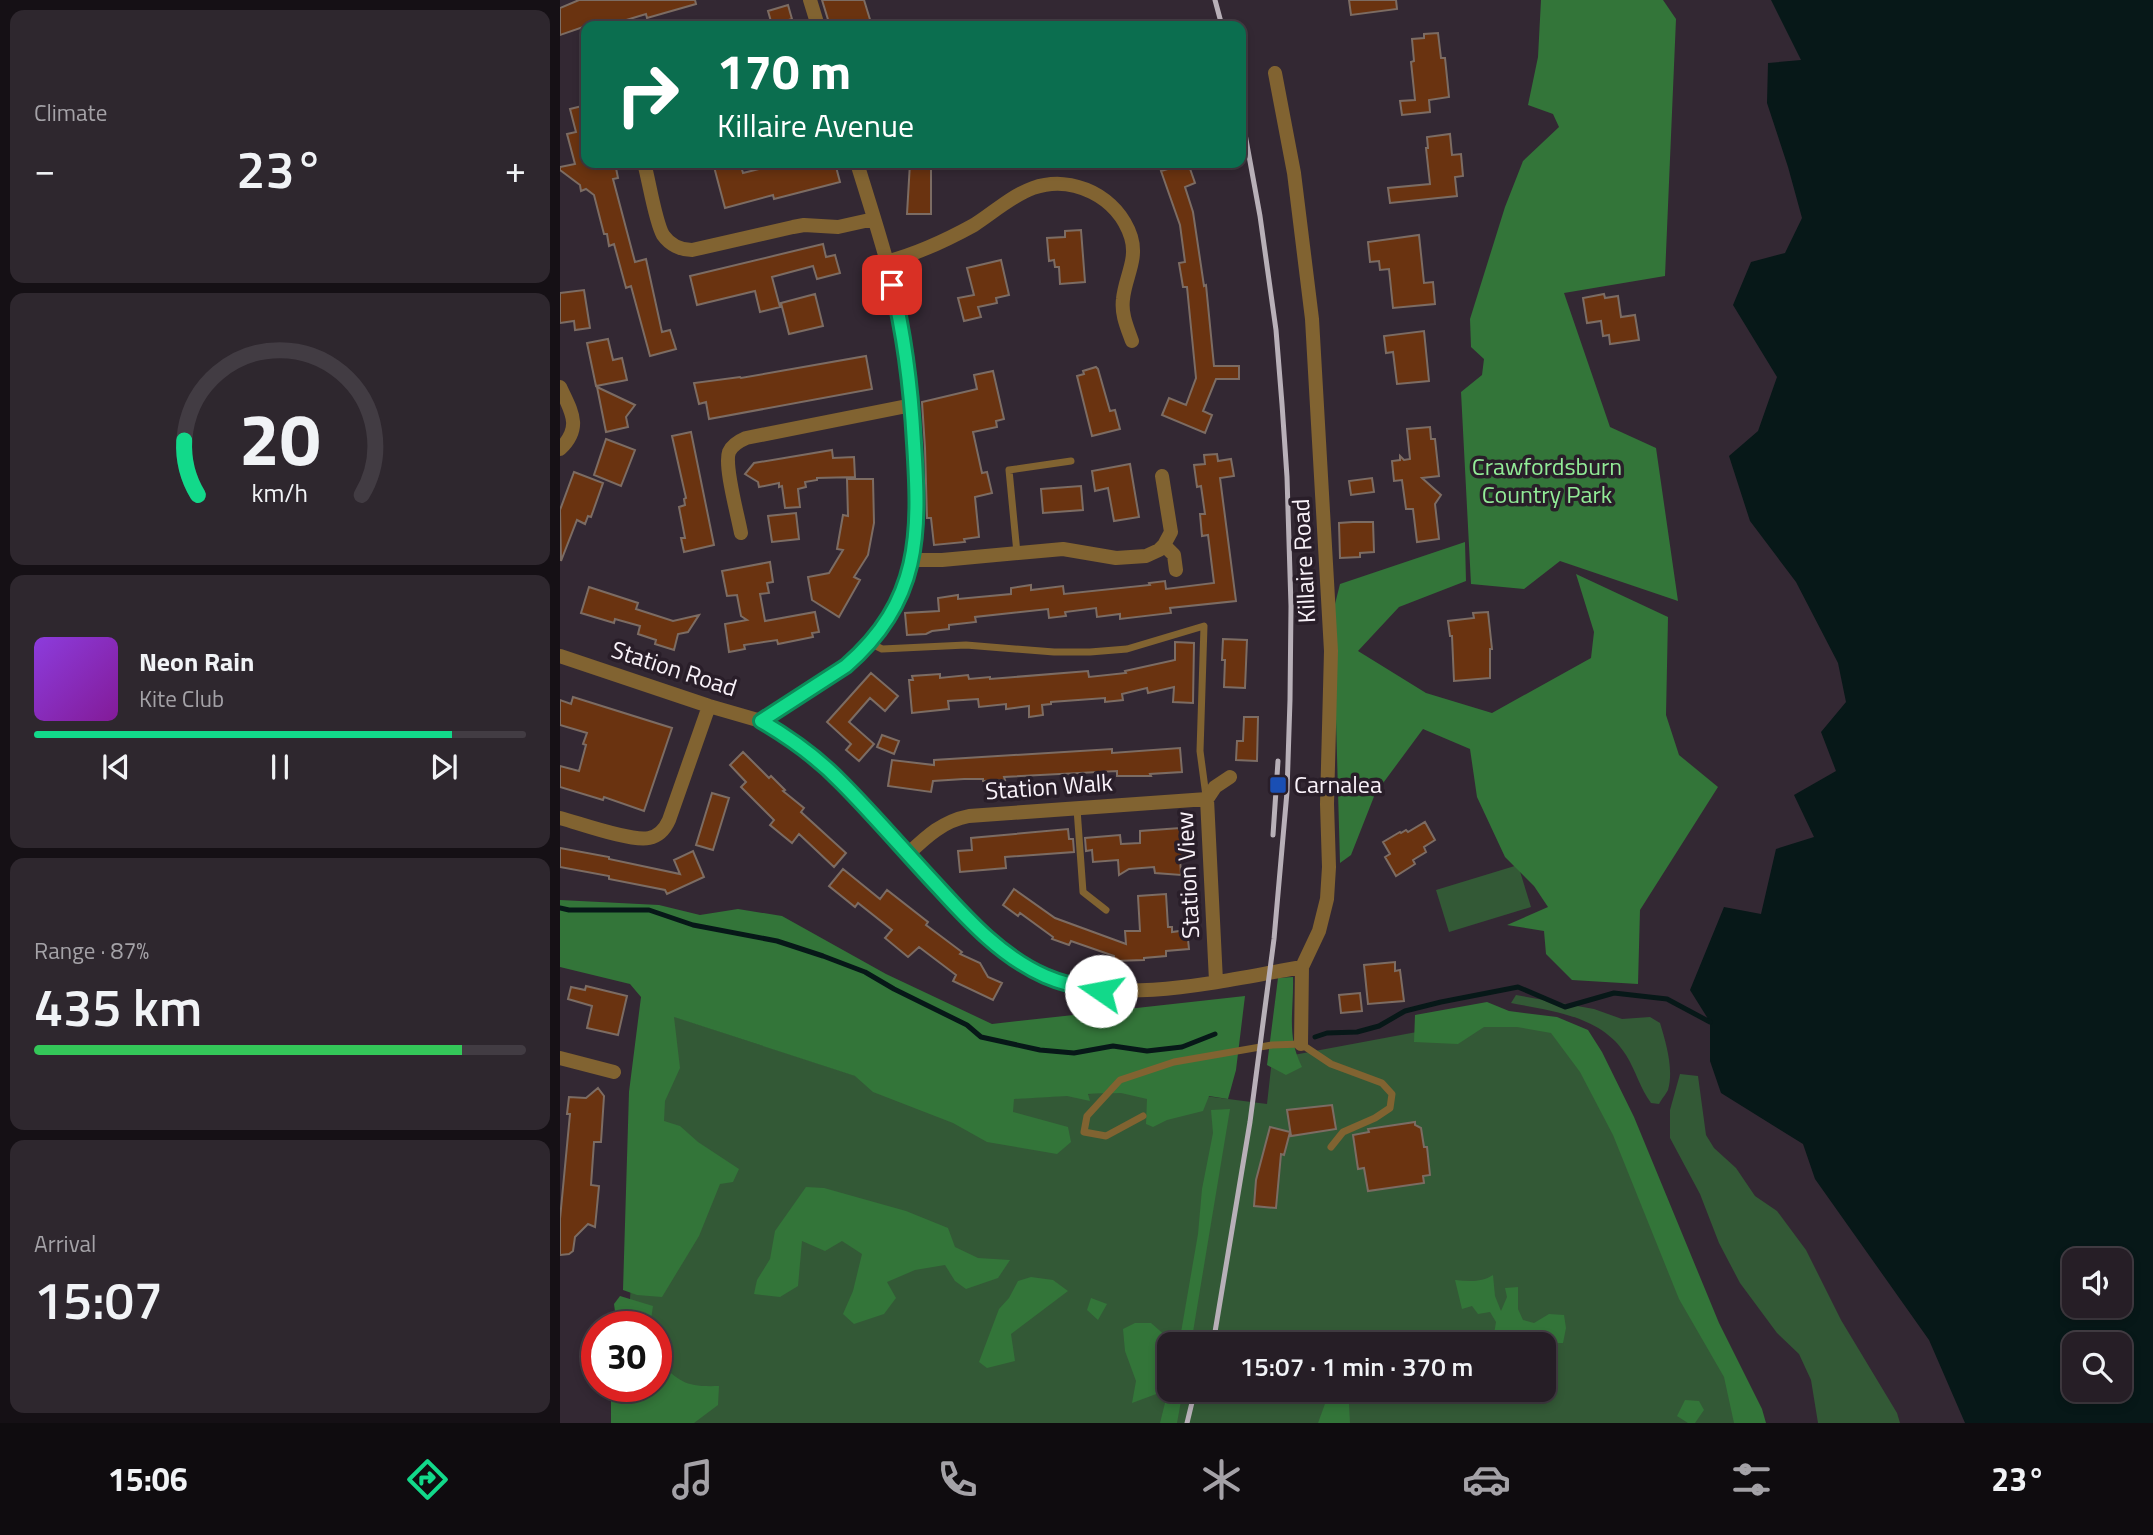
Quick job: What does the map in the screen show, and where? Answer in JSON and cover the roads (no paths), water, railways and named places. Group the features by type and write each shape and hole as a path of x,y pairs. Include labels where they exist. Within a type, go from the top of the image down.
{"street":[{"path":"810,0 816,21"},
{"name":"Killaire Road","path":"1275,73 1294,173 1312,319 1331,651 1327,899 1319,931 1302,967 1301,1044"},
{"path":"645,168 663,235 680,248 692,250 804,225 838,228 874,219"},
{"path":"761,721 846,666 869,643 891,612 907,578 912,560 917,522 917,490 912,405 903,331 859,168"},
{"path":"886,262 926,249 975,224 1031,189 1054,184 1078,186 1111,205 1120,215 1132,238 1134,261 1124,290 1122,313 1132,341"},
{"path":"560,387 574,424 570,438 560,449"},
{"path":"741,533 727,464 729,453 736,443 746,438 912,405"},
{"path":"912,560 1063,550 1116,558 1153,554 1164,545 1171,532 1162,476"},
{"path":"1164,545 1174,555 1176,570"},
{"name":"Station Road","path":"560,656 761,721 796,743 839,780 981,932 1016,959 1045,976 1082,988 1120,992 1167,988 1302,967"},
{"path":"560,818 640,839 661,832 669,820 709,706"},
{"name":"Station View","path":"1216,981 1207,799 1215,787 1230,777"},
{"name":"Station Walk","path":"908,854 937,828 960,818 1207,799"},
{"path":"560,1058 614,1072"}],"lane":[{"path":"1017,554 1009,470 1071,461"},
{"path":"869,643 882,649 966,645 1090,652 1126,649 1204,626 1200,751 1207,799"},
{"path":"1077,808 1083,892 1106,910"},
{"path":"1143,1116 1106,1136 1084,1132 1087,1116 1120,1080 1174,1062 1240,1049 1301,1044 1331,1064 1382,1083 1392,1094 1390,1108 1343,1132 1331,1147"}],"waterway":[{"path":"560,908 649,910 693,925 777,941 865,972 967,1025 981,1037 1040,1050 1074,1053 1113,1046 1147,1051 1182,1047 1215,1034"},
{"path":"1315,1037 1327,1033 1357,1032 1379,1026 1405,1011 1518,987 1565,1007 1614,993 1667,999 1710,1022"}],"railway":[{"path":"1215,0 1221,21"},
{"path":"1215,1332 1250,1122 1274,939 1287,792 1290,700 1291,606 1287,477 1276,330 1246,139"},
{"path":"1273,835 1278,761"},
{"path":"1187,1423 1192,1402"}],"place":[{"name":"Carnalea","path":"1278,785"}],"park label":[{"name":"Crawfordsburn Country Park","path":"1547,481"}]}
